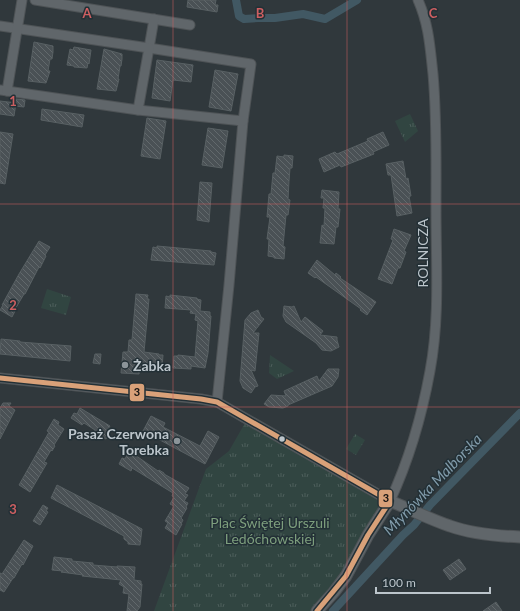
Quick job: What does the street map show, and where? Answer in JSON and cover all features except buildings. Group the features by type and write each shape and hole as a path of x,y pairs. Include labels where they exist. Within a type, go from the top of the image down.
{"street":[{"path":"22,0 3,91 138,110 243,121"},
{"path":"35,0 190,25"},
{"name":"ROLNICZA","path":"390,501 411,448 426,395 433,351 436,315 435,106 429,36 418,0"},
{"path":"138,110 154,19"},
{"path":"0,26 251,64 243,121 217,402"},
{"path":"0,378 201,398 217,402 390,501 451,526 469,531 520,537"},
{"path":"317,611 346,576 368,535 390,501"}],"green space":[{"path":"410,114 418,131 405,142 395,121"},
{"path":"47,289 71,297 66,315 41,308"},
{"path":"270,355 294,371 277,379 269,373"},
{"name":"Plac Świętej Urszuli Ledóchowskiej","path":"245,423 373,496 380,501 380,509 345,571 312,611 154,611 206,469 229,451"},
{"path":"355,434 365,440 356,455 346,449"}],"waterway":[{"path":"236,0 239,16 244,19 275,18 303,14 325,19 357,0"},
{"name":"Młynówka Malborska","path":"333,611 414,525 430,505 520,413"}],"transit line":[{"name":"3","path":"0,378 201,399 217,402 390,501 368,535 346,576 317,611"}],"place":[{"name":"Żabka","path":"125,365"},
{"name":"Pasaż Czerwona Torebka","path":"177,441"}]}
